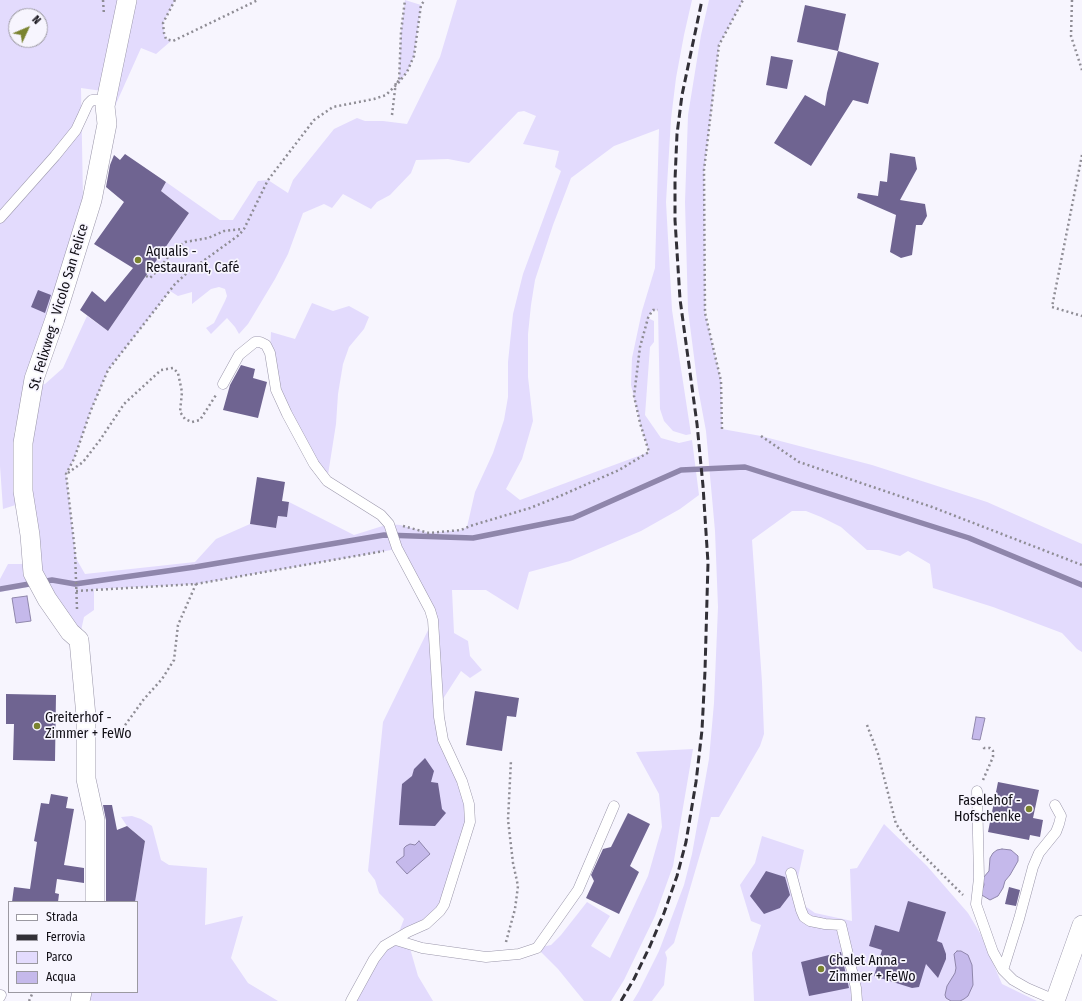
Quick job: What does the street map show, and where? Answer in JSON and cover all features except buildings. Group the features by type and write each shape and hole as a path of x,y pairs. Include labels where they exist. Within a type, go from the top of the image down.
{"street":[{"name":"St. Felixweg - Vicolo San Felice","path":"79,640 70,632 47,599 33,573 30,535 23,491 23,443 34,379 55,319 92,200 107,124 105,106 127,0"},
{"path":"79,640 86,716 86,779 95,820 95,901"},
{"path":"1055,1000 1082,925"}],"lane":[{"path":"0,218 76,130 88,104 92,100 100,100 105,106"},
{"path":"223,384 239,355 255,342 260,342 266,345 270,353 276,390 314,464 327,480 381,515 389,524 397,548 430,610 433,620 439,717 443,740 462,781 469,804 470,822 444,905 433,919 426,924 408,932 384,946 378,953 351,1001"},
{"path":"977,791 979,878 976,904 993,952 1003,970 1013,980 1027,988 1055,1000"},
{"path":"1003,970 1033,867 1039,852 1056,832 1059,824 1061,816 1055,805"},
{"path":"396,940 422,948 486,957 519,954 537,948 578,890 614,806"},
{"path":"791,873 804,917 810,921 841,925 856,988 857,1001"}],"path":[{"path":"175,0 164,23 164,33 166,39 173,41 258,0"},
{"path":"399,82 401,32 405,0"},
{"path":"79,640 82,624 77,609 75,552 66,474 74,459 91,410 108,370 176,284 188,272 239,235 244,229 268,180 314,120 333,107 374,99 386,95 399,82 414,56 421,5 425,0"},
{"path":"722,429 721,381 705,313 704,170 719,45 743,0"},
{"path":"1072,0 1072,36 1082,70"},
{"path":"392,115 396,85"},
{"path":"1082,155 1052,307 1082,316"},
{"path":"146,276 150,278 171,253 185,242 208,238 224,231 244,229"},
{"path":"389,524 400,525 430,533 461,530 530,508 560,496 619,470 649,452 634,396 640,347 652,311 658,310"},
{"path":"66,474 83,462 124,404 162,370 173,368 178,373 182,392 180,412 185,419 192,422 200,420 223,384"},
{"path":"761,436 799,462 932,507 1082,565"},
{"path":"76,591 196,584 397,548"},
{"path":"103,743 105,737 123,728 144,699 162,679 174,660 178,625 196,584"},
{"path":"867,725 878,754 896,824 908,840 978,911"},
{"path":"977,791 993,757 993,751 990,748 984,748 983,745"},
{"path":"492,957 506,942 515,909 518,886 513,863 508,820 511,760"}],"green space":[{"path":"0,0 122,0 102,91 81,88 83,199 44,324 14,433 23,442 33,386 45,384 63,368 87,316 108,331 189,213 161,191 166,182 220,220 233,220 258,181 268,180 288,193 293,180 334,129 357,118 365,121 383,121 407,124 440,57 457,0 692,0 676,78 671,119 666,202 672,310 691,434 686,435 673,431 664,421 660,409 658,310 652,311 648,318 654,321 654,342 650,347 645,415 661,438 679,443 692,440 699,495 680,509 641,531 570,561 529,572 518,610 486,590 452,590 454,633 468,641 470,656 482,670 470,678 461,671 439,705 470,822 444,905 396,940 404,919 379,893 375,880 368,871 383,722 433,620 397,549 196,584 94,589 94,610 84,617 79,640 34,586 0,592 0,579 8,564 23,564 25,502 3,509 0,466","holes":["524,111 536,116 523,144 559,151 555,167 561,171 523,274 513,314 508,362 508,397 504,420 493,453 475,492 467,527 461,530 429,533 400,525 389,524 354,535 289,502 287,517 278,516 276,528 250,524 216,539 195,562 85,574 77,560 75,551 66,474 74,459 91,410 108,370 170,291 178,296 192,292 192,304 211,289 219,287 225,289 227,296 225,301 214,323 206,328 211,334 227,318 239,334 248,324 275,279 288,254 303,213 324,204 332,208 343,194 371,209 377,202 390,195 411,173 416,160 448,159 469,163 518,112","659,129 655,268 642,311 632,358 631,385 649,452 520,500 506,489 522,459 533,421 528,377 528,334 535,280 553,225 571,178 614,146"]},
{"path":"127,0 175,0 163,23 166,39 171,41 156,54 141,48 107,124"},
{"path":"405,0 421,5 414,56 407,72 399,82 401,32"},
{"path":"709,0 743,0 719,45 704,171 705,313 721,381 722,429 761,436 872,465 987,502 1082,544 1082,652 1077,649 1062,633 993,607 933,588 930,564 908,551 900,556 879,550 867,550 841,527 806,511 792,511 752,540 762,682 764,734 760,746 719,817 711,817 674,943 665,952 667,958 664,985 652,1001 633,1001 659,951 684,885 692,854 709,759 714,703 718,607 715,531 706,431 698,388 688,310 685,202 688,115 701,35"},
{"path":"312,303 333,311 349,306 369,317 364,329 349,347 343,364 327,481 287,414 270,353 271,332 295,339"},
{"path":"693,749 673,866 655,916 624,980 611,1001 584,1001 558,969 537,948 551,945 561,935 587,902 610,916 591,946 610,958 648,876 662,827 659,794 636,752"},
{"path":"132,816 141,819 152,826 161,860 169,865 207,868 205,925 243,916 231,958 248,983 278,1001 93,1001 81,997 82,993 138,993 138,901 135,901 145,841 127,826 121,817"},
{"path":"884,824 927,866 968,913 980,933 1002,984 1037,1001 754,1001 752,953 761,925 751,921 740,885 755,863 762,836 804,850 798,877 805,906 815,913 852,921 850,869 857,868"},
{"path":"396,940 409,945 418,976 433,1001 351,1001 374,959"}],"water":[{"path":"27,596 31,621 16,623 12,598"},
{"path":"976,717 985,718 980,740 972,739"},
{"path":"419,841 430,854 407,874 396,862 404,856 404,848 406,846 410,844 415,845"},
{"path":"1002,849 1011,850 1018,856 1018,861 1005,881 998,896 990,900 980,894 984,885 983,878 989,871 990,858 993,853"},
{"path":"957,951 961,951 968,955 972,965 973,985 968,996 964,999 960,1001 951,1001 946,998 945,995 947,986 955,973 956,968 954,954"}],"waterway":[{"path":"0,589 52,580 75,584 195,567 384,535 473,538 573,518 681,470 745,467 969,538 1082,585"}],"railway":[{"path":"621,1001 634,979 650,946 677,876 686,842 696,782 702,730 708,563 697,424 680,299 675,220 677,134 682,95 702,0"}],"place":[{"name":"Aqualis - Restaurant, Café","path":"138,260"},
{"name":"Greiterhof - Zimmer + FeWo","path":"37,726"},
{"name":"Faselehof - Hofschenke","path":"1029,809"},
{"name":"Chalet Anna - Zimmer + FeWo","path":"821,969"}]}
